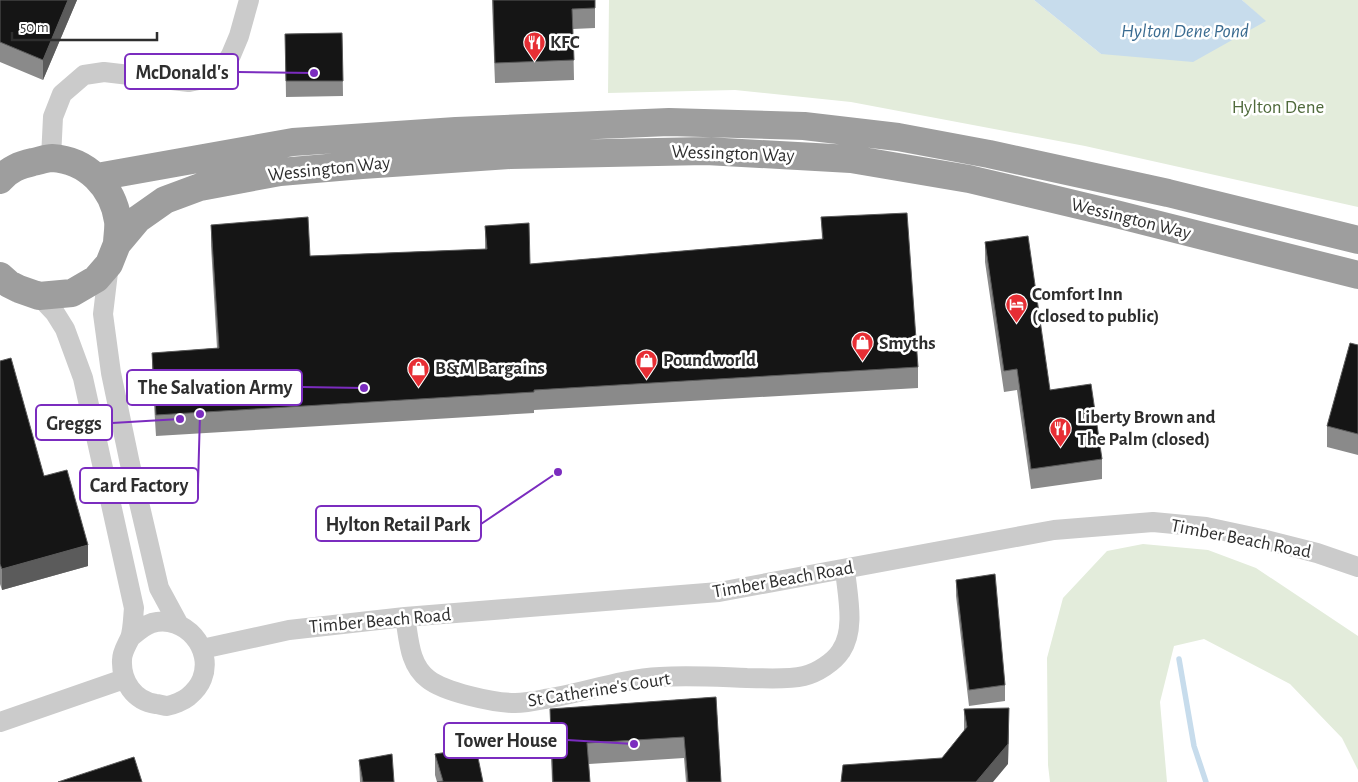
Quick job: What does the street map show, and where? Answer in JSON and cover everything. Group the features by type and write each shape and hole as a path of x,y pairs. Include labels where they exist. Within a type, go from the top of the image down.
{"highway":[{"name":"Wessington Way","path":"97,177 293,142 456,131 669,122 804,126 898,137 989,154 1168,193 1358,240"},
{"name":"Wessington Way","path":"3,281 19,290 39,296 72,293 96,279 138,218 165,200 200,187 280,172 510,156 706,151 851,159 970,180 1116,214 1358,275"},
{"path":"1,176 18,166 51,158 76,164 97,177 110,194 118,222 112,254"}],"street":[{"path":"51,158 53,117 62,94 84,75 104,72 189,82 217,76 231,55 239,36 249,0"},
{"path":"112,254 103,314 111,373 159,588 179,625"},
{"path":"39,296 55,313 65,329 83,378 134,608 130,638"},
{"name":"Timber Beach Road","path":"202,649 289,630 405,617 719,592 1054,530 1153,522 1206,528 1262,539 1317,553 1358,567"},
{"name":"St Catherine's Court","path":"405,617 411,654 417,668 428,680 469,696 496,701 516,703 538,700 613,684 659,677 774,679 805,676 826,666 841,651 848,635 850,620 844,569"},
{"path":"168,622 179,625 191,633 197,638 202,649 205,666 202,680 196,690 185,700 167,706 147,703 132,692 124,679 122,659 130,638 141,628 153,623 168,622"},
{"path":"0,722 124,679"}],"green space":[{"name":"Hylton Dene","path":"609,0 1034,0 1101,54 1265,21 1242,0 1358,0 1358,207 1085,146 851,102 735,90 608,93"},
{"path":"1143,544 1208,550 1256,568 1358,636 1358,770 1342,738 1290,684 1204,639 1174,646 1160,702 1167,782 1050,782 1048,765 1047,658 1063,598 1107,551"}],"water":[{"name":"Hylton Dene Pond","path":"1034,0 1242,0 1266,21 1193,62 1101,54"}],"building":[{"path":"0,0 68,0 43,60 0,42"},
{"path":"493,0 595,0 595,8 572,9 574,60 495,63"},
{"path":"342,33 343,81 286,81 285,34"},
{"path":"907,213 918,367 156,415 152,353 219,348 211,225 308,217 310,256 487,249 485,226 529,223 530,264 823,239 821,217"},
{"path":"1028,236 1050,390 1091,384 1102,459 1031,469 1017,369 1004,371 985,242"},
{"path":"1350,343 1358,345 1358,434 1327,426"},
{"path":"11,358 44,476 67,470 88,545 2,569 0,564 0,361"},
{"path":"995,574 1005,685 969,690 956,580"},
{"path":"716,697 721,782 688,782 684,737 587,743 590,782 553,782 550,709"},
{"path":"1009,708 1008,744 976,782 841,782 843,765 942,758 967,727 964,709"},
{"path":"476,748 483,782 437,782 443,781 435,754"},
{"path":"392,754 394,782 363,782 359,760"},
{"path":"134,757 142,782 58,782"}],"waterway":[{"path":"1179,659 1194,746 1206,782"}],"place":[{"name":"KFC","path":"534,61"},
{"name":"McDonald's","path":"314,73"},
{"name":"Comfort Inn (closed to public)","path":"1016,324"},
{"name":"Smyths","path":"863,362"},
{"name":"Poundworld","path":"647,379"},
{"name":"B&M Bargains","path":"419,387"},
{"name":"The Salvation Army","path":"364,388"},
{"name":"Card Factory","path":"200,414"},
{"name":"Greggs","path":"180,419"},
{"name":"Liberty Brown and The Palm (closed)","path":"1061,447"},
{"name":"Hylton Retail Park","path":"558,472"},
{"name":"Tower House","path":"634,744"}]}
